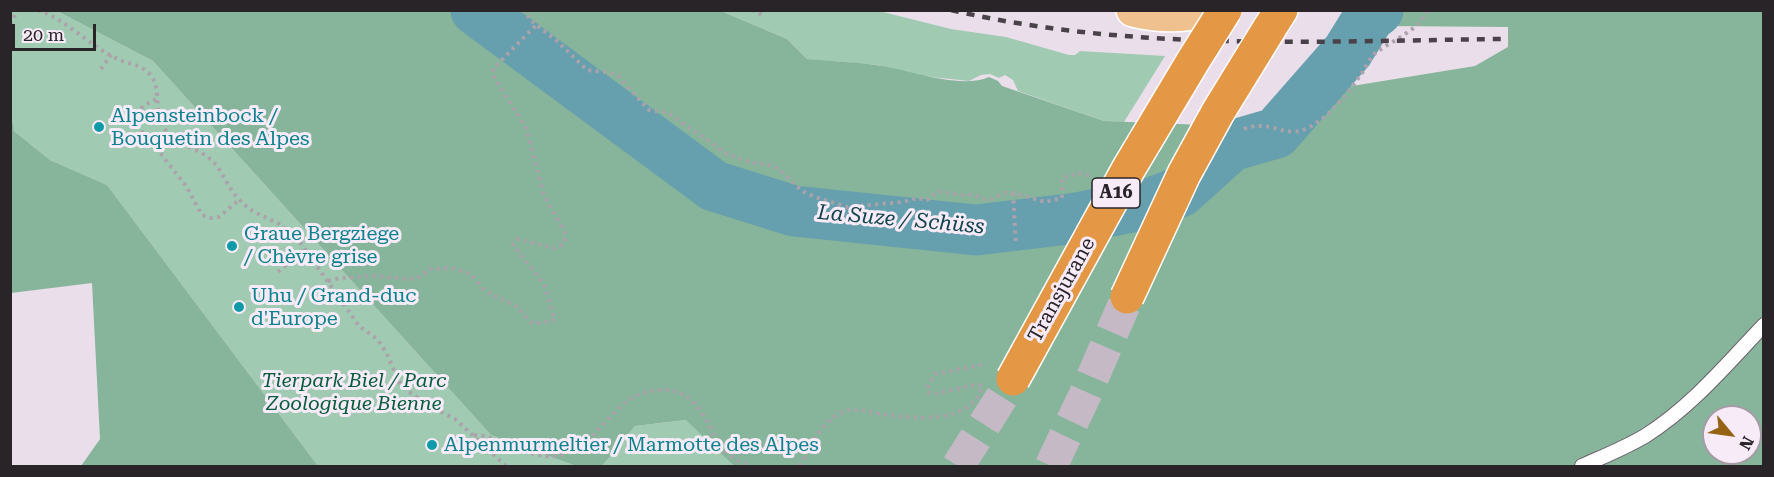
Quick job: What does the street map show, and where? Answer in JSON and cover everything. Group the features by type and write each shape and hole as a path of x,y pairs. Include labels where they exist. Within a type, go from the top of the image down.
{"highway":[{"name":"Transjurane","path":"1005,376 1192,61 1225,10"},
{"name":"A16","path":"1125,301 1190,164 1244,69 1281,10"}],"main road":[{"path":"1133,10 1159,14 1192,12"}],"lane":[{"path":"1582,466 1643,437 1679,411 1704,389 1764,325"}],"path":[{"path":"10,24 18,10"},
{"path":"38,10 59,20 120,60 142,67 151,76 155,86 158,114 166,132 174,139 211,159 220,169 231,190 249,209 292,233 359,326 377,339 386,351 401,386 426,404 455,419 506,466"},
{"path":"522,10 534,27 556,40 587,70 618,76 649,110 668,113 727,154 753,163 766,164 779,170 802,191 847,207 903,202 917,198 927,200 938,191 973,195 984,199 991,199 1005,193 1018,193 1045,202 1062,198 1062,178 1079,172 1097,179"},
{"path":"752,10 762,15"},
{"path":"1243,129 1264,124 1294,132 1322,120 1346,95 1376,52 1401,37 1425,16 1428,10"},
{"path":"328,281 374,276 410,279 417,278 430,269 452,268 471,274 485,291 516,306 533,324 555,320 544,284 513,245 517,239 554,248 564,244 566,234 544,195 526,128 492,74 493,69 534,27"},
{"path":"101,69 111,55"},
{"path":"156,99 143,106 134,118 135,125 150,140 186,186 202,214 210,218 219,217 240,199"},
{"path":"1013,193 1016,245"},
{"path":"278,272 305,249"},
{"path":"800,466 813,441 825,425 832,418 845,412 854,410 926,418 943,416 957,412 978,398 982,385 929,393 927,391 929,383 936,374 989,363 1005,376"},
{"path":"473,435 540,455 558,456 580,446 620,406 636,396 660,389 675,391 694,403 712,431 716,443 748,466"}],"green space":[{"name":"Tierpark Biel / Parc Zoologique Bienne","path":"10,11 57,11 153,61 491,435 576,466 318,466 107,185 50,160 14,131 10,115"},
{"path":"57,11 721,11 787,39 807,59 876,65 948,80 977,80 989,77 998,81 1002,86 1104,121 1227,126 1346,87 1475,66 1508,47 1508,27 1384,26 1356,11 1763,11 1763,466 734,466 686,420 635,426 602,466 576,466 491,435 153,61"},
{"path":"721,11 879,11 951,29 1006,37 1069,55 1075,55 1080,51 1165,56 1124,122 1104,121 1018,91 1013,80 1005,75 999,78 990,74 981,75 969,81 922,76 878,65 807,59 787,39"},
{"path":"11,115 14,131 50,160 107,185 318,466 81,466 100,439 92,283 11,293"},
{"path":"687,420 734,466 602,466 635,426"}],"waterway":[{"name":"La Suze / Schüss","path":"476,10 714,186 794,211 976,230 1077,218 1151,203 1180,192 1231,146 1276,133 1348,51 1369,17 1378,10"}],"tunnel":[{"path":"1051,466 1124,305"},
{"path":"958,466 1010,384"}],"railway":[{"path":"951,10 1087,33 1156,38 1295,42 1503,39"}],"place":[{"name":"Alpensteinbock / Bouquetin des Alpes","path":"99,127"},
{"name":"Graue Bergziege / Chèvre grise","path":"232,246"},
{"name":"Uhu / Grand-duc d'Europe","path":"239,307"},
{"name":"Alpenmurmeltier / Marmotte des Alpes","path":"432,445"}]}
